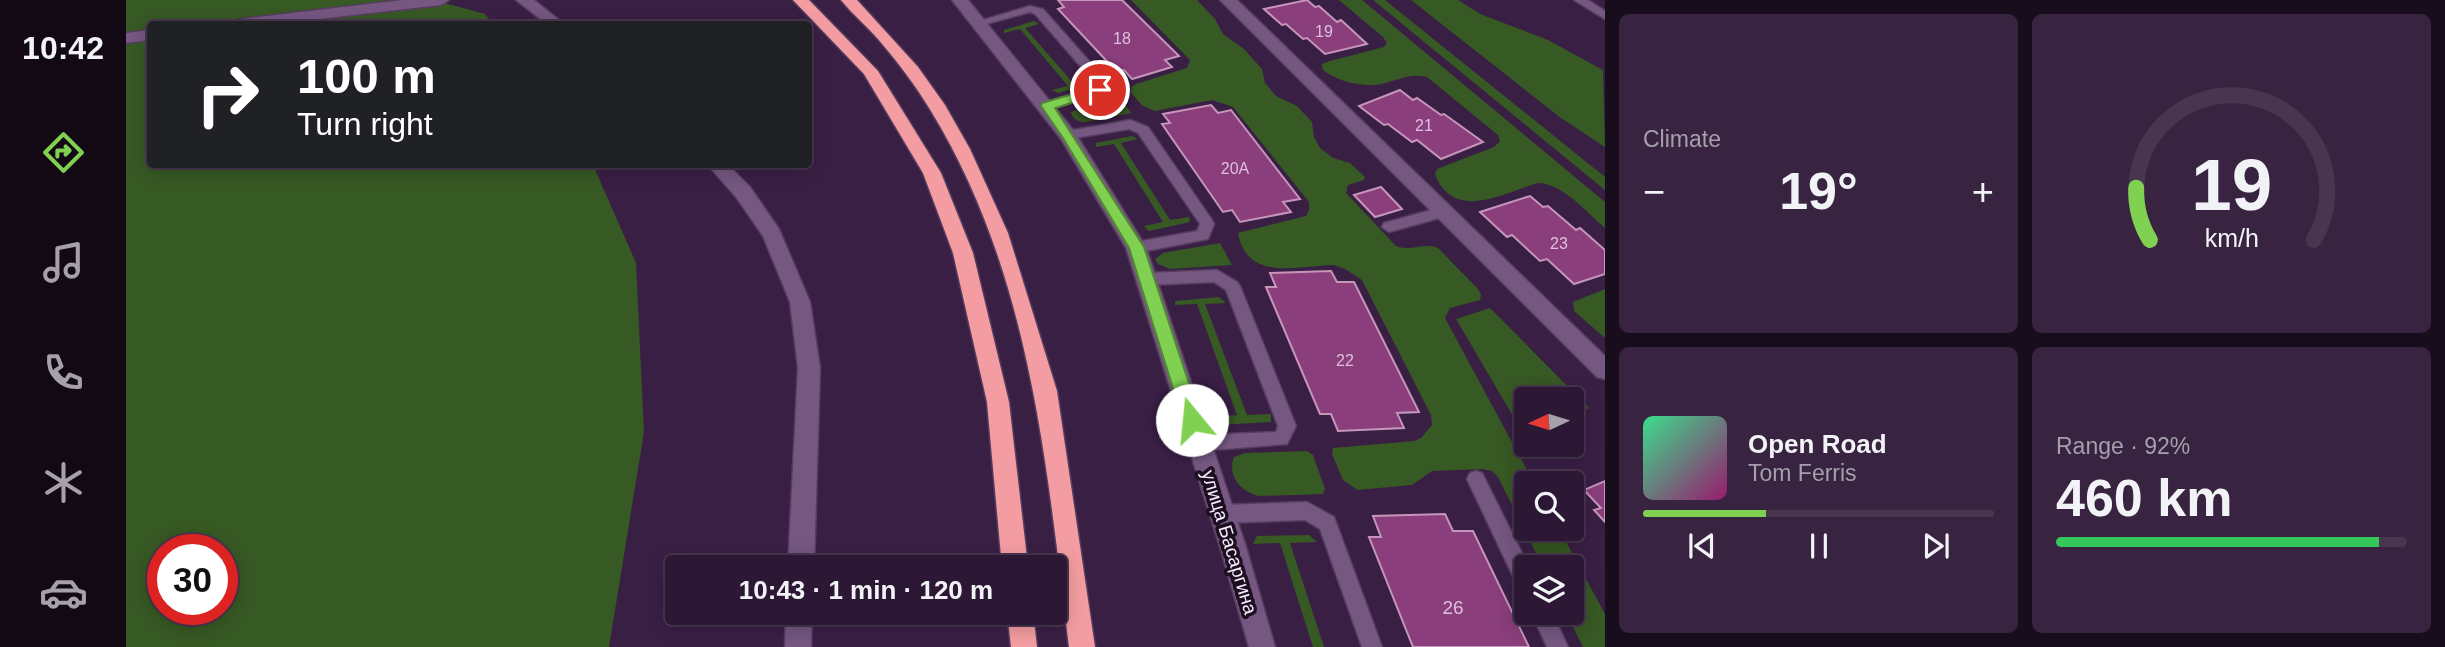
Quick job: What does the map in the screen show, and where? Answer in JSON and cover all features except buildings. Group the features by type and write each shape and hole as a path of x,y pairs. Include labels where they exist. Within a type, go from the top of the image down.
{"highway":[{"path":"801,0 870,71 932,173 963,253 998,402 1014,555"},
{"path":"849,0 907,60 949,123 986,198 1010,261 1048,399 1082,647"},
{"path":"1021,625 1024,647"}],"street":[{"path":"267,21 441,0"},
{"path":"524,0 552,21"},
{"name":"улица Басаргина","path":"960,0 1068,135 1136,247 1200,443 1262,647"},
{"path":"1228,0 1605,370"},
{"path":"126,38 147,35"},
{"path":"720,168 743,192 772,234 800,302 809,368 801,555"},
{"path":"798,647 799,625"}],"lane":[{"path":"1580,0 1605,16"},
{"path":"979,23 1030,9 1039,11 1101,82 1100,90 1047,106"},
{"path":"1068,135 1130,124 1143,130 1207,224 1203,235 1136,247"},
{"path":"1389,227 1442,212"},
{"path":"1148,279 1217,276 1232,286 1287,426 1281,439 1200,443"},
{"path":"1476,479 1514,557"},
{"path":"1222,514 1307,511 1327,523 1372,647"},
{"path":"1547,625 1558,647"}],"green space":[{"path":"126,0 402,0 216,21 147,21 147,29 126,32"},
{"path":"433,0 485,14 491,21 250,21"},
{"path":"1131,0 1197,0 1215,19 1223,34 1244,49 1262,69 1265,83 1276,96 1297,106 1312,122 1314,137 1320,148 1333,158 1350,163 1365,177 1364,180 1348,185 1346,193 1396,246 1438,248 1478,289 1480,300 1450,308 1445,318 1514,446 1514,457 1520,457 1528,471 1514,471 1514,509 1498,477 1492,471 1482,469 1432,471 1412,485 1357,490 1343,480 1332,454 1333,448 1414,441 1421,438 1432,425 1431,415 1362,280 1334,265 1275,268 1262,265 1251,259 1243,248 1238,233 1306,216 1309,202 1233,107 1212,100 1155,111 1143,106 1131,93 1131,87 1136,84 1187,68 1190,60"},
{"path":"1339,0 1362,0 1605,202 1605,228 1565,193 1547,184 1537,183 1480,201 1466,201 1443,189 1435,174 1437,169 1494,147 1500,141 1498,135 1427,77 1410,76 1367,85 1343,80 1323,70 1322,64 1384,47 1387,43"},
{"path":"1373,0 1385,0 1605,177 1605,190"},
{"path":"1411,0 1458,0 1480,14 1548,40 1603,70 1605,147 1561,118"},
{"path":"1034,21 1039,24 1025,28 1074,84 1089,80 1090,84 1058,93 1052,90 1068,86 1020,29 1004,33 1004,30"},
{"path":"147,33 147,168 594,168 636,263 644,432 609,647 126,647 126,36"},
{"path":"1116,96 1120,97 1131,113 1086,122 1073,117 1071,112"},
{"path":"1132,136 1138,139 1121,143 1170,220 1189,217 1190,222 1149,231 1144,226 1163,222 1114,144 1096,147 1096,143"},
{"path":"1220,243 1232,265 1170,269 1158,264 1155,259 1163,253"},
{"path":"1605,289 1605,338 1574,311 1573,302"},
{"path":"1219,297 1226,303 1205,304 1247,415 1271,414 1271,422 1218,425 1213,417 1237,415 1197,304 1175,305 1175,301"},
{"path":"1490,308 1568,387 1514,387 1514,418 1456,319"},
{"path":"1307,451 1313,455 1325,489 1323,494 1259,496 1241,486 1232,470 1234,457 1245,453"},
{"path":"1309,535 1317,542 1290,543 1324,647 1313,647 1280,543 1253,544 1257,536"},
{"path":"1530,541 1565,541 1573,555 1537,555"},
{"path":"1584,575 1605,614 1605,647 1583,647 1572,625 1584,625"}],"route":[{"path":"1100,90 1047,106 1068,135 1136,247 1192,420"}]}
